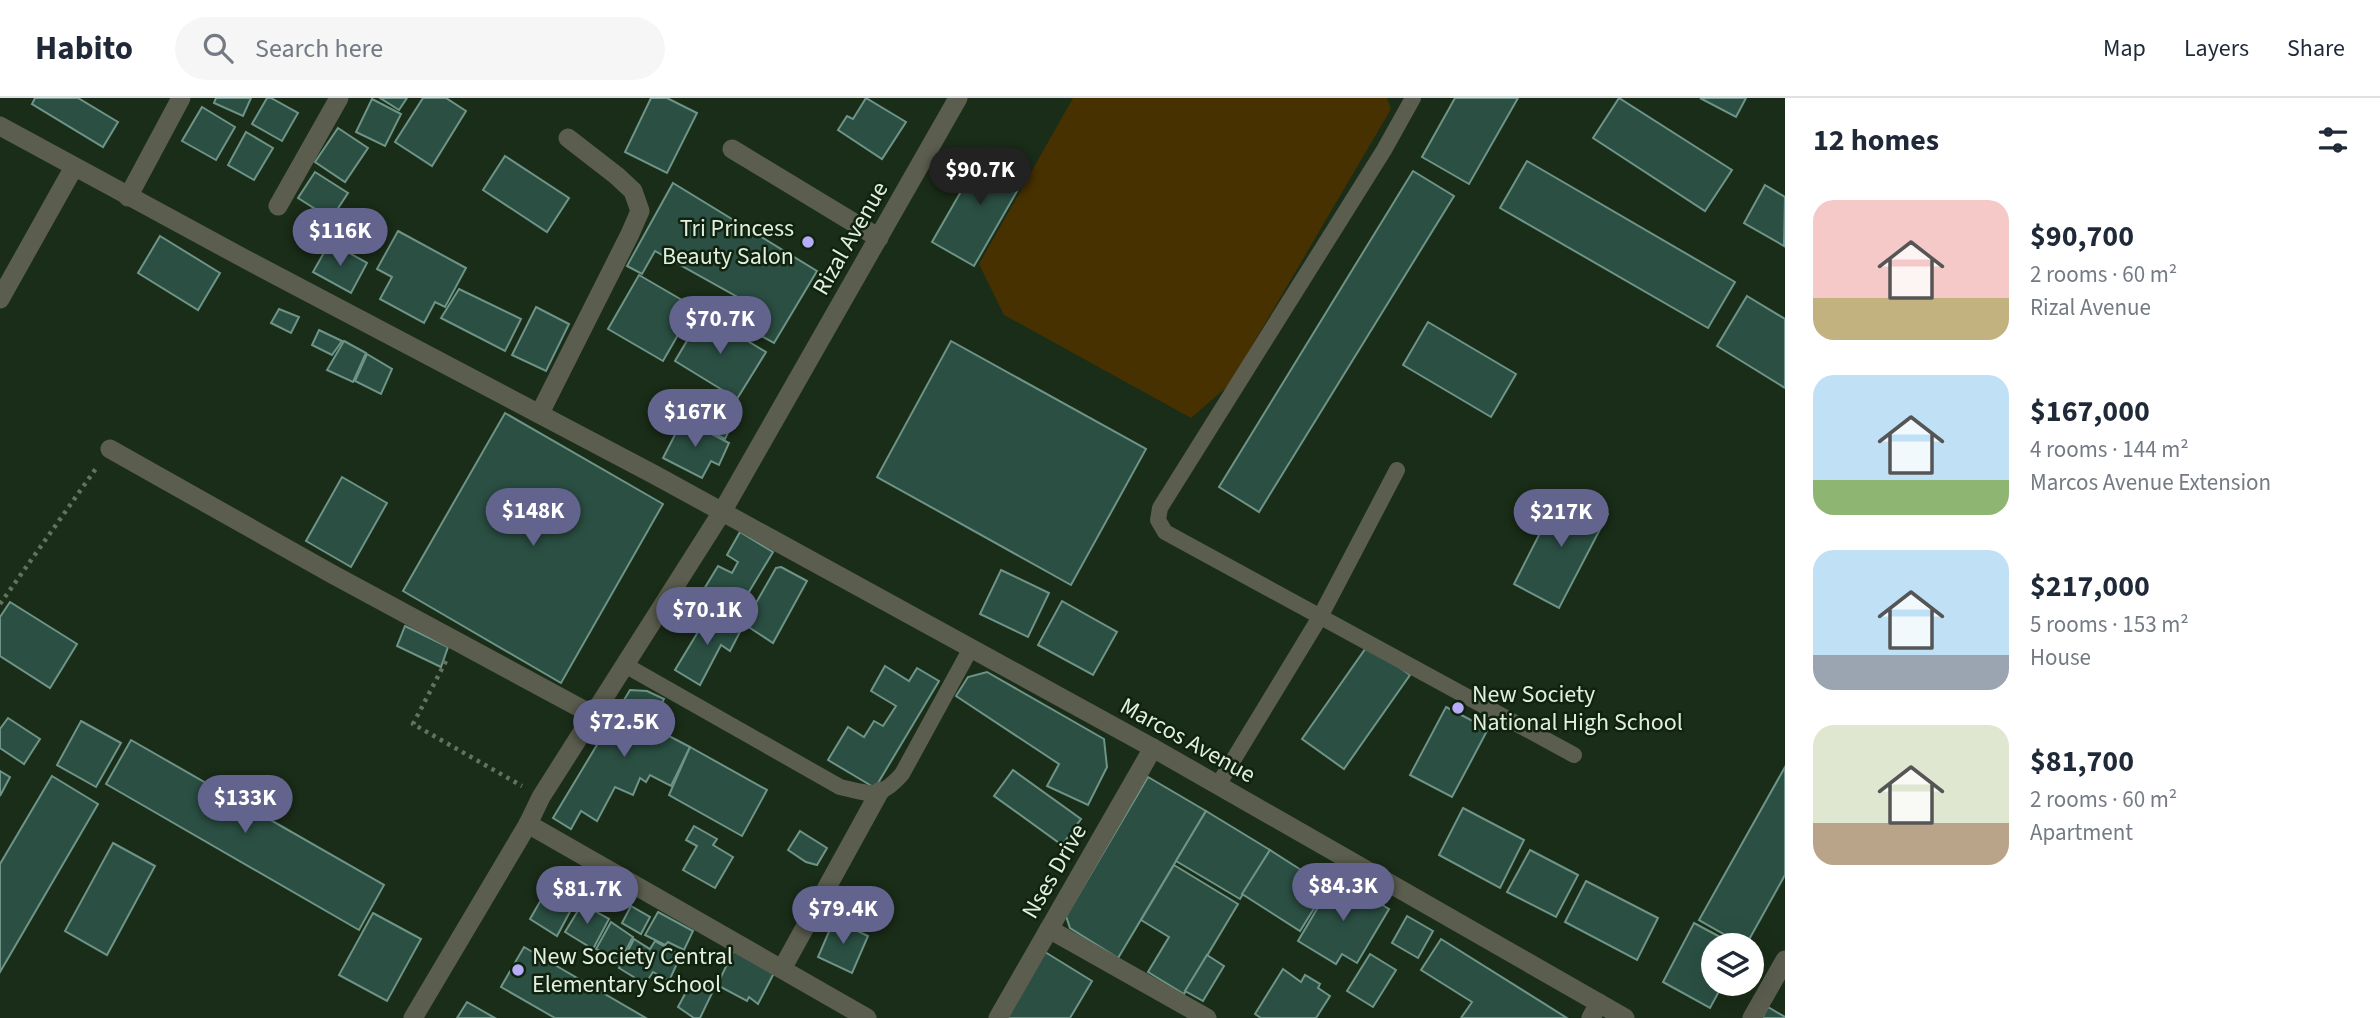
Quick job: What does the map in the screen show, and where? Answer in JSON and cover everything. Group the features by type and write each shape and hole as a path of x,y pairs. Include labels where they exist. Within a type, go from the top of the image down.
{"street":[{"path":"128,197 181,98"},
{"path":"278,206 339,98"},
{"name":"Rizal Avenue","path":"413,1018 528,824 541,797 722,512 957,99"},
{"name":"Marcos Avenue","path":"0,126 128,197 540,413 971,648 1218,785 1595,1011 1625,1018"},
{"path":"540,413 640,211 633,191 568,138"},
{"path":"732,149 879,239"},
{"path":"0,299 74,167"},
{"path":"110,449 332,574 593,715"},
{"name":"Nses Drive","path":"998,1018 1153,748"},
{"path":"782,969 880,792"},
{"path":"528,824 867,1018"},
{"path":"1049,929 1207,1018"},
{"path":"1752,1018 1785,960"}],"lane":[{"path":"1413,98 1384,150 1160,508 1158,520 1165,532 1574,755"},
{"path":"1218,785 1320,617 1398,470"},
{"path":"625,665 840,787 871,794 889,789 902,774 971,648"}],"path":[{"path":"0,604 110,449"},
{"path":"457,641 413,724 541,797"}],"shaded area":[{"path":"1073,98 1387,98 1391,109 1229,385 1191,418 1004,315 979,264"}],"building":[{"path":"35,98 78,98 118,122 103,147 32,104"},
{"path":"216,98 251,98 243,116 214,103"},
{"path":"267,98 298,113 282,141 252,124"},
{"path":"380,98 407,98 399,110"},
{"path":"423,98 446,98 466,111 432,166 395,142"},
{"path":"651,98 667,98 697,113 667,173 625,152"},
{"path":"866,98 906,122 882,159 838,130 847,116 853,119"},
{"path":"1455,98 1518,98 1469,184 1422,157"},
{"path":"1619,98 1732,170 1705,211 1593,138"},
{"path":"1700,98 1746,98 1736,117"},
{"path":"372,99 401,114 385,146 356,132"},
{"path":"202,107 235,127 216,160 182,141"},
{"path":"338,128 368,148 345,182 315,162"},
{"path":"246,132 273,148 254,180 228,165"},
{"path":"986,148 1028,172 974,266 932,242"},
{"path":"505,156 569,198 547,232 483,190"},
{"path":"1527,161 1735,282 1708,328 1500,208"},
{"path":"1413,171 1454,196 1259,512 1219,487"},
{"path":"315,172 348,193 331,219 298,198"},
{"path":"673,183 817,271 774,343 734,321 741,299 655,251 642,274 627,266"},
{"path":"1765,185 1785,197 1784,246 1744,223"},
{"path":"398,231 466,268 445,307 435,302 424,323 380,299 392,277 377,269"},
{"path":"160,236 220,273 198,310 138,273"},
{"path":"330,242 367,263 351,293 313,272"},
{"path":"639,275 694,307 663,361 608,329"},
{"path":"459,289 521,319 505,351 441,318"},
{"path":"1747,296 1785,319 1785,388 1717,346"},
{"path":"536,307 569,324 546,371 512,355"},
{"path":"279,309 299,317 291,333 271,323"},
{"path":"703,314 766,352 737,399 675,361"},
{"path":"1428,322 1516,374 1491,417 1403,365"},
{"path":"319,330 342,341 332,355 312,345"},
{"path":"344,341 366,353 353,382 327,370"},
{"path":"951,341 1146,449 1071,585 877,477"},
{"path":"367,354 392,369 381,394 355,381"},
{"path":"718,399 735,411 729,417 722,417 733,422 725,439 704,428"},
{"path":"505,413 663,504 561,683 403,591"},
{"path":"683,419 729,443 719,465 711,461 702,478 663,458"},
{"path":"342,477 387,503 351,567 306,541"},
{"path":"1562,490 1608,514 1559,608 1514,584"},
{"path":"740,532 773,552 735,615 701,594 718,566 732,573 738,562 727,555"},
{"path":"781,567 807,581 773,643 744,624 776,568"},
{"path":"1001,570 1049,593 1028,637 980,614"},
{"path":"1062,601 1117,632 1093,675 1038,645"},
{"path":"10,602 77,644 50,688 0,656 0,617"},
{"path":"710,612 741,630 730,651 721,645 700,685 675,670"},
{"path":"405,626 448,647 441,667 397,646"},
{"path":"1368,645 1410,675 1344,769 1302,739"},
{"path":"885,666 909,681 917,668 939,681 875,788 828,760 848,727 864,737 874,721 883,726 896,706 871,691"},
{"path":"987,672 1104,739 1107,767 1088,805 1047,786 1059,764 956,696 968,677"},
{"path":"630,690 647,691 664,699 650,726 690,747 671,786 650,775 646,782 640,778 633,795 615,787 597,821 581,811 571,829 553,818"},
{"path":"1446,707 1488,729 1452,797 1410,775"},
{"path":"8,718 40,739 24,764 0,748 0,729"},
{"path":"81,721 121,743 96,787 57,765"},
{"path":"131,740 384,885 359,930 106,784"},
{"path":"690,747 767,790 742,836 669,795"},
{"path":"1785,767 1785,875 1753,933 1722,933 1699,920"},
{"path":"1013,770 1081,819 1062,845 994,796"},
{"path":"0,771 10,777 0,796"},
{"path":"52,776 98,804 0,972 0,864"},
{"path":"1148,777 1206,811 1118,958 1070,928 1066,916"},
{"path":"1463,808 1524,840 1500,888 1439,855"},
{"path":"1206,811 1270,850 1240,899 1176,861"},
{"path":"694,826 717,839 713,845 733,857 715,888 683,870 697,846 686,840"},
{"path":"800,831 827,848 817,865 806,862 788,850"},
{"path":"113,843 155,866 107,955 65,931"},
{"path":"1270,850 1312,877 1318,869 1333,878 1300,931 1242,894"},
{"path":"1530,850 1578,875 1556,917 1507,892"},
{"path":"1174,865 1238,904 1184,994 1148,972 1169,937 1141,920"},
{"path":"1336,877 1389,909 1357,963 1342,954 1336,964 1298,941"},
{"path":"1586,881 1658,918 1637,960 1565,922"},
{"path":"545,893 554,898 557,894 573,906 557,936 530,919"},
{"path":"582,904 609,919 593,949 565,932"},
{"path":"631,906 650,917 641,934 622,923"},
{"path":"658,912 693,931 684,950 668,942 665,945 645,935"},
{"path":"373,913 421,939 387,1001 339,975"},
{"path":"1407,916 1433,931 1418,958 1392,943"},
{"path":"834,920 868,936 852,973 818,957"},
{"path":"611,922 633,937 618,965 605,959 606,954 596,949"},
{"path":"1694,923 1713,933 1701,933 1701,996 1716,996 1710,1008 1663,982"},
{"path":"634,939 650,949 655,941 681,955 669,981 653,972 645,984 619,968"},
{"path":"1441,939 1567,1018 1461,1018 1472,1002 1421,970"},
{"path":"736,946 775,971 758,1004 749,997 747,1001 717,985"},
{"path":"524,947 646,1018 555,1018 501,987"},
{"path":"1045,952 1092,981 1070,1018 1004,1018"},
{"path":"1370,954 1396,970 1373,1007 1347,991"},
{"path":"1207,955 1224,966 1203,1001 1185,991"},
{"path":"1283,969 1301,982 1305,975 1320,984 1318,988 1330,996 1316,1018 1261,1018 1255,1014"},
{"path":"693,979 714,989 700,1018 694,1018 678,1007"},
{"path":"467,1002 495,1018 457,1018"},
{"path":"1768,1007 1785,1017 1785,1018 1762,1018"}],"place":[{"name":"Tri Princess Beauty Salon","path":"808,242"},
{"name":"New Society National High School","path":"1458,708"},
{"name":"New Society Central Elementary School","path":"518,970"}]}
